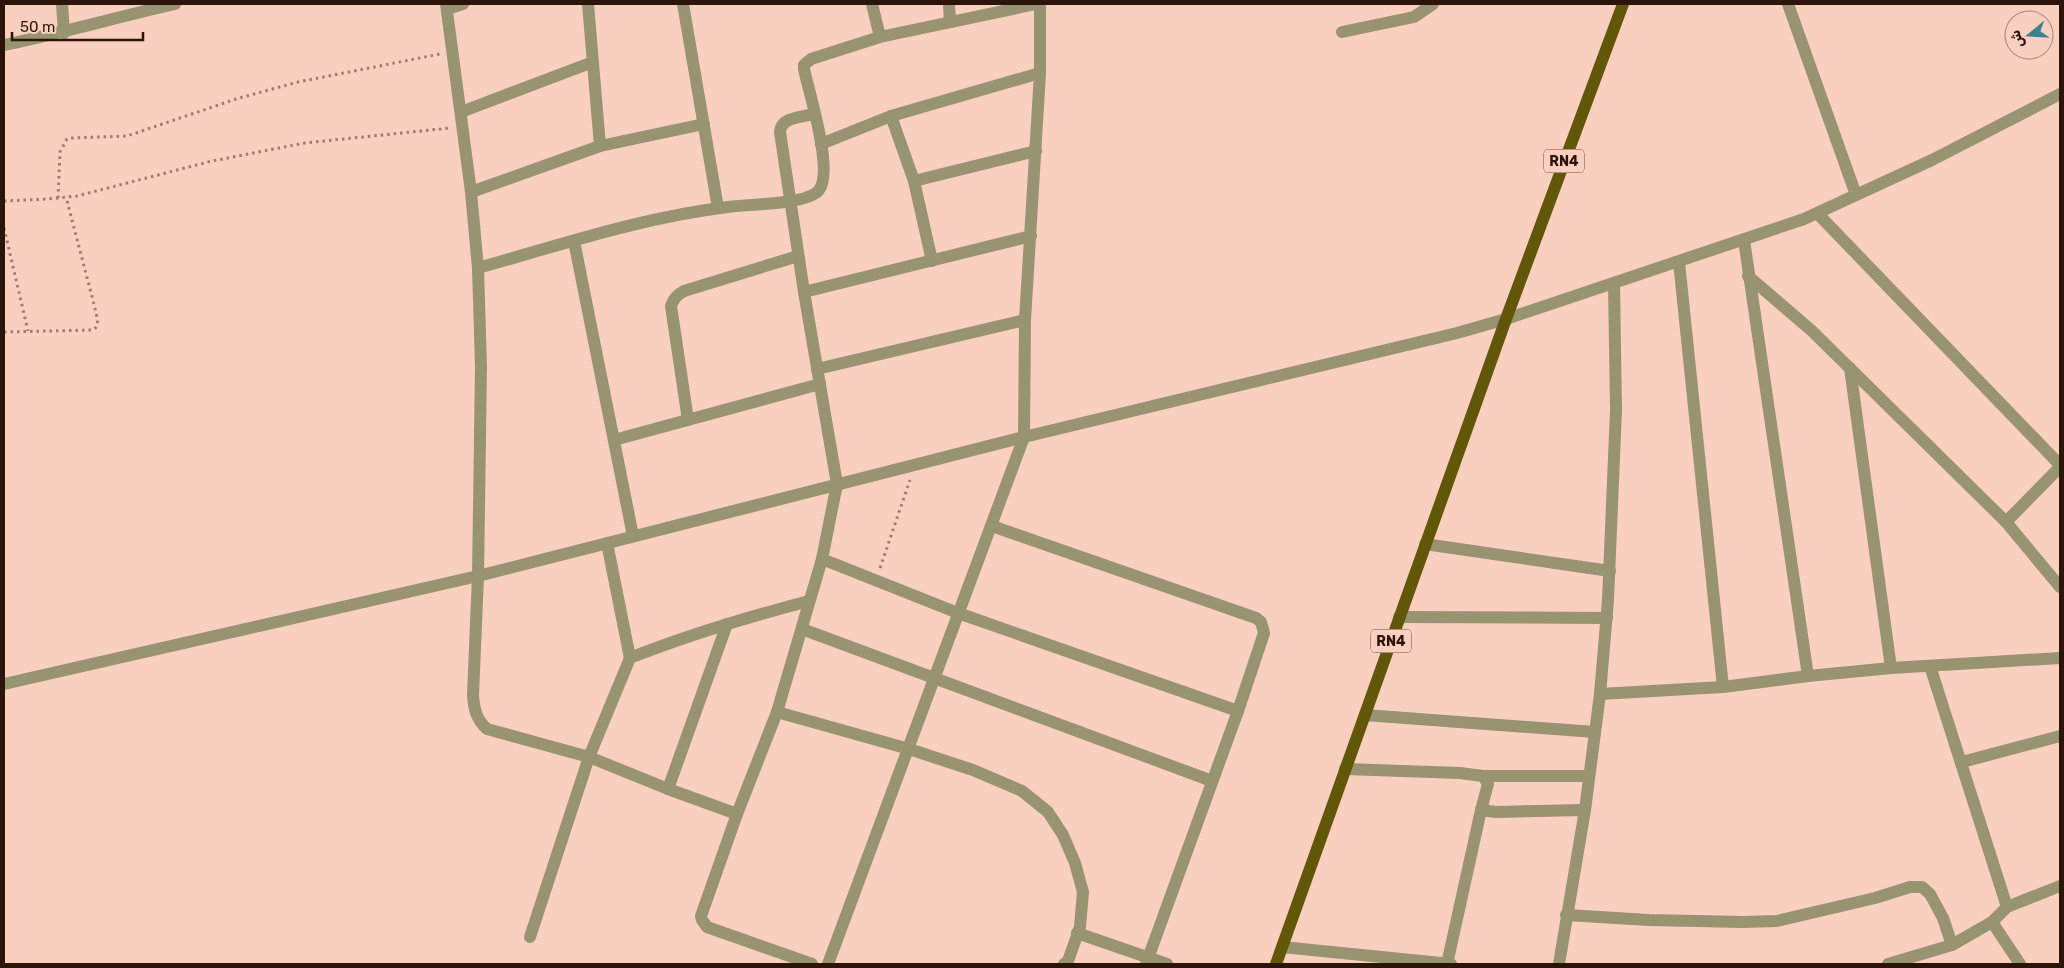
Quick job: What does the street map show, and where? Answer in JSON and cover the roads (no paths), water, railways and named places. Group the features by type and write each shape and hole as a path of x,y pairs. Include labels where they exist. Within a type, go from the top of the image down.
{"main road":[{"name":"RN4","path":"1276,964 1506,318 1623,4"}],"street":[{"path":"62,4 64,33"},
{"path":"4,45 64,33 129,14 175,4"},
{"path":"463,4 446,6 463,126 478,268 481,367 474,709 479,721 487,729 589,757 737,814"},
{"path":"588,4 600,146"},
{"path":"683,4 718,208"},
{"path":"872,4 880,37"},
{"path":"949,4 950,22"},
{"path":"478,268 673,216 718,208 790,202 813,196 818,192 824,174 821,144 804,69 806,62 880,37 1038,4 1040,73 1025,320 1024,437 828,964"},
{"path":"1342,32 1414,17 1433,4"},
{"path":"1788,4 1856,195"},
{"path":"461,112 593,62"},
{"path":"821,144 891,116 1040,73"},
{"path":"4,684 478,576 1024,437 1448,336 1744,240 1817,213 1932,160 2060,94"},
{"path":"812,964 707,927 701,916 776,712 822,559 837,484 798,256 780,127 785,122 814,114"},
{"path":"891,116 914,181 932,261"},
{"path":"471,192 600,146 704,124"},
{"path":"914,181 1036,151"},
{"path":"1817,213 2060,466 2006,522"},
{"path":"804,292 1031,236"},
{"path":"1744,240 1808,676"},
{"path":"574,241 633,536"},
{"path":"688,420 671,306 676,295 798,256"},
{"path":"1678,262 1723,687"},
{"path":"1748,276 1812,331 2006,522 2060,587"},
{"path":"1559,964 1590,776 1607,618 1616,410 1614,283"},
{"path":"818,369 1025,320"},
{"path":"1850,368 1891,668"},
{"path":"614,440 820,384"},
{"path":"992,526 1256,618 1261,622 1264,633 1238,711 1147,961"},
{"path":"530,937 589,757 630,658 607,543"},
{"path":"1426,544 1610,571"},
{"path":"822,559 958,613 1238,711"},
{"path":"630,658 726,624 809,601"},
{"path":"1400,617 1607,618"},
{"path":"668,789 726,624"},
{"path":"802,629 1212,781"},
{"path":"1600,694 1723,687 1891,668 2060,658"},
{"path":"1930,666 2007,907"},
{"path":"776,712 909,749 973,770 1022,791 1048,812 1063,835 1075,863 1083,892 1077,933 1068,961 1064,964"},
{"path":"1365,715 1595,732"},
{"path":"1962,762 2060,736"},
{"path":"1345,769 1460,772 1483,776 1590,776"},
{"path":"1448,964 1488,784 1483,776"},
{"path":"1481,810 1496,812 1585,810"},
{"path":"1888,964 1952,945 1992,922 2007,907 2060,886"},
{"path":"1566,915 1648,920 1777,921 1874,898 1910,887 1922,888 1930,894 1943,918 1952,945"},
{"path":"1992,922 2020,964"},
{"path":"1077,933 1147,961 1167,964"},
{"path":"1282,947 1451,964"}]}
